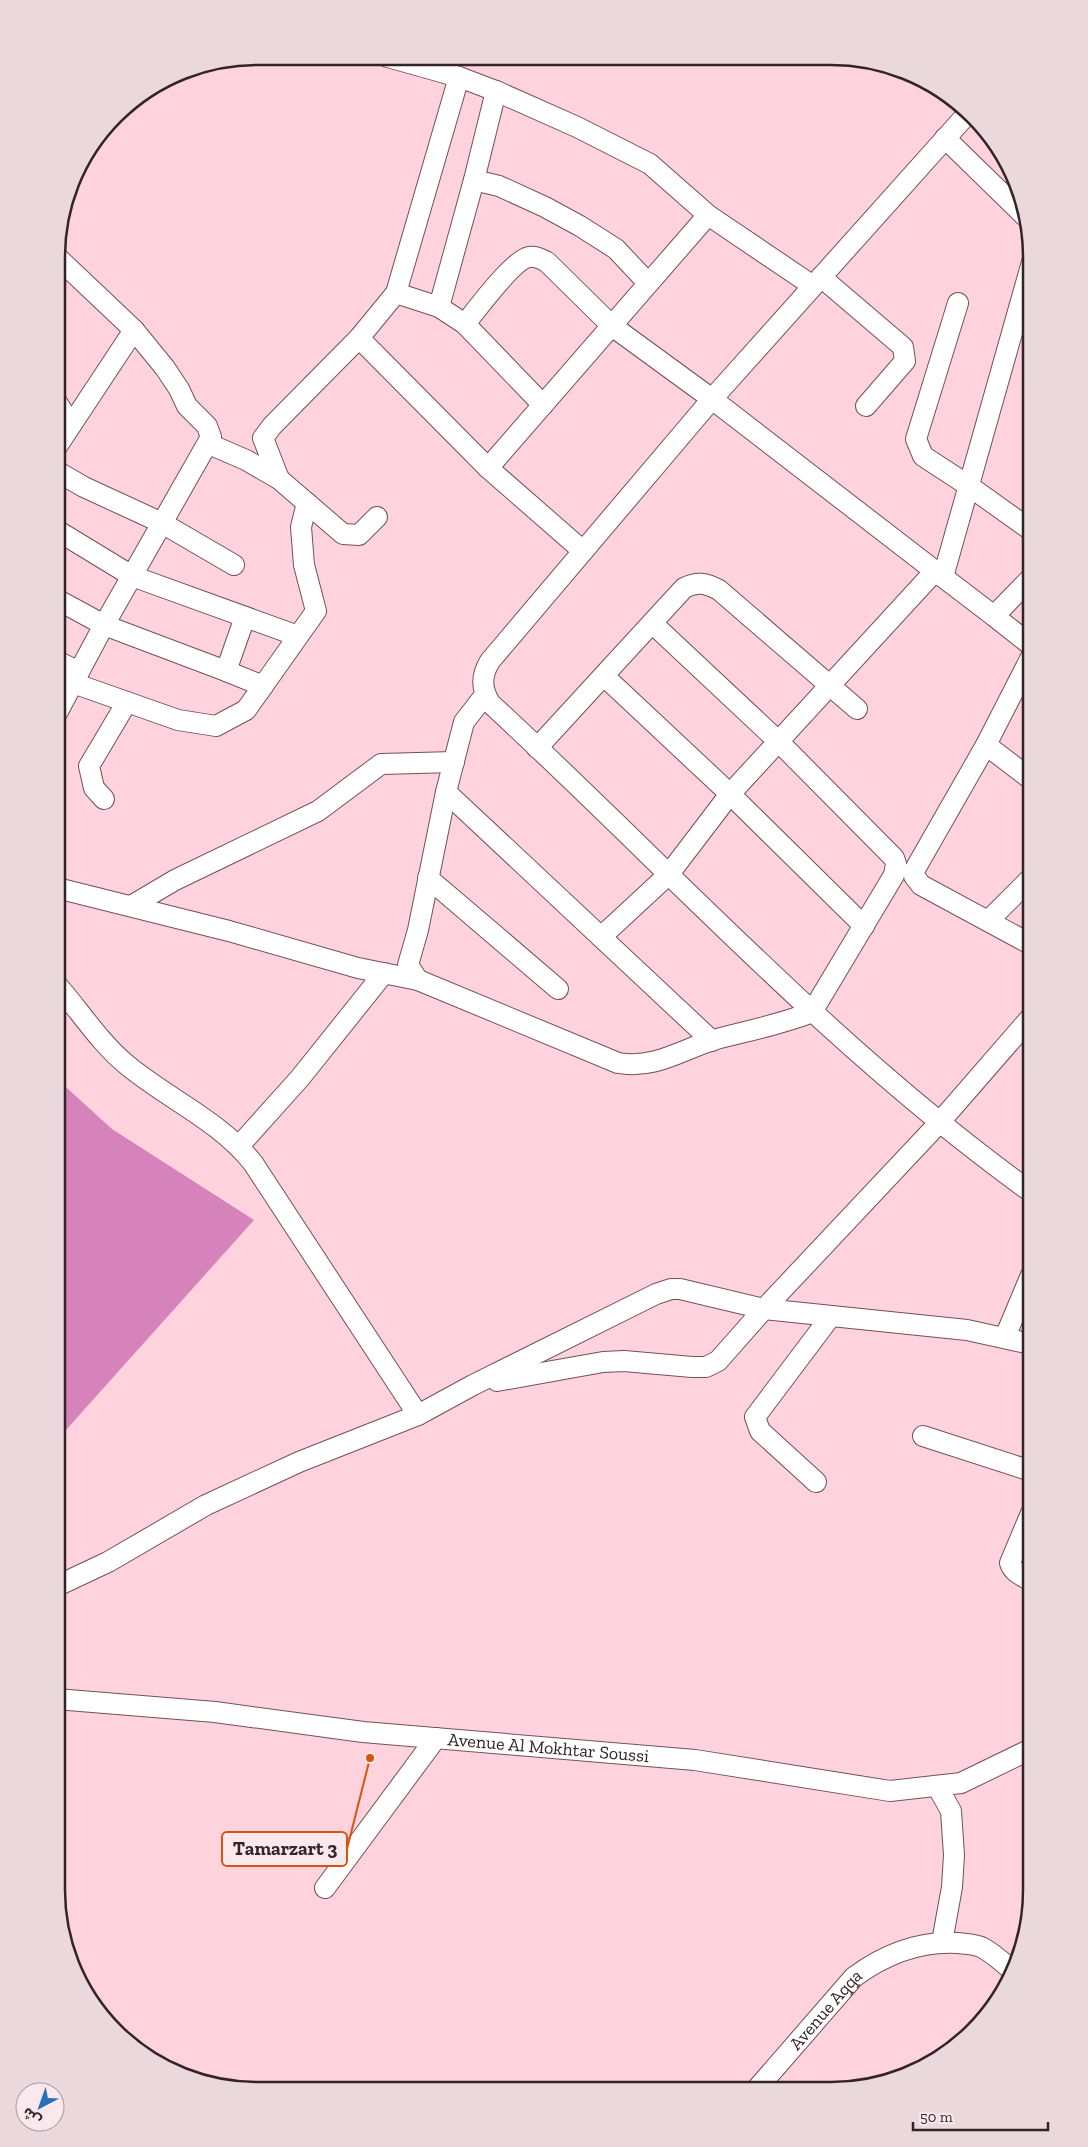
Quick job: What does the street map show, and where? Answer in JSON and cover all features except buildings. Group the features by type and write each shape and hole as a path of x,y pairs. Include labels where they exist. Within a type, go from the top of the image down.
{"street":[{"path":"427,65 452,70 577,127 650,164 708,214 817,282 903,347 906,361 866,406"},
{"path":"279,479 263,438 272,426 359,338 396,293 452,70"},
{"path":"439,307 496,91"},
{"path":"963,118 712,399 490,661 483,677 485,695 490,703 812,1012 939,1123 1023,1185"},
{"path":"945,138 1016,207"},
{"path":"474,180 499,186 545,207 580,226 616,249 648,283"},
{"path":"488,468 708,214"},
{"path":"464,324 514,265 529,257 538,257 547,262 612,326 712,399 1023,639"},
{"path":"65,265 134,330 174,380 187,406 207,426 210,432 209,444 104,625 65,699"},
{"path":"396,293 439,307 464,324 543,405"},
{"path":"600,937 668,874 730,794 939,574 969,486 1023,294"},
{"path":"958,303 916,439 923,456 1023,525"},
{"path":"65,434 134,330"},
{"path":"359,338 488,468 583,551"},
{"path":"65,415 71,425"},
{"path":"209,444 246,460 279,479 343,534 358,535 377,517"},
{"path":"65,476 84,487 162,523 234,565"},
{"path":"65,668 76,678 127,702 178,720 216,726 246,710 316,611 304,565 301,537 301,527 307,503"},
{"path":"65,535 132,576 298,636"},
{"path":"537,748 684,588 704,583 719,590 857,709"},
{"path":"994,616 1023,586"},
{"path":"65,604 104,625 263,686"},
{"path":"226,671 245,617"},
{"path":"65,890 229,930 358,968 418,980 618,1063 635,1066 652,1064 712,1041 793,1020 812,1012 894,875 896,864 894,858 779,742 652,623"},
{"path":"1023,673 986,745 914,870 914,876 921,885 1023,940"},
{"path":"604,676 730,794 864,926"},
{"path":"418,980 408,964 418,930 446,792 464,722 485,695"},
{"path":"104,799 94,788 89,766 127,702"},
{"path":"986,745 1023,773"},
{"path":"131,906 183,876 318,811 381,764 454,762"},
{"path":"446,792 712,1041"},
{"path":"428,878 558,989"},
{"path":"988,921 1023,886"},
{"path":"239,1146 300,1078 384,973"},
{"path":"65,994 121,1060 239,1146 253,1163 418,1415"},
{"path":"473,1386 613,1361 706,1366 718,1361 764,1309 939,1123 1023,1026"},
{"path":"65,1582 108,1562 206,1505 299,1462 418,1415 647,1298 671,1289 690,1291 764,1309 967,1330 1023,1342"},
{"path":"1006,1337 1023,1296"},
{"path":"816,1482 760,1431 756,1417 831,1316"},
{"path":"923,1436 1023,1468"},
{"path":"1023,1532 1010,1563 1012,1568 1023,1576"},
{"name":"Avenue Al Mokhtar Soussi","path":"65,1700 215,1712 363,1732 695,1760 890,1791 961,1783 1023,1753"},
{"path":"324,1888 436,1738"},
{"path":"937,1786 951,1811 954,1854 952,1887 942,1942"},
{"name":"Avenue Aqqa","path":"762,2082 854,1977 868,1967 910,1947 942,1942 967,1944 983,1948 1007,1966"}],"place":[{"name":"Tamarzart 3","path":"370,1758"}]}
